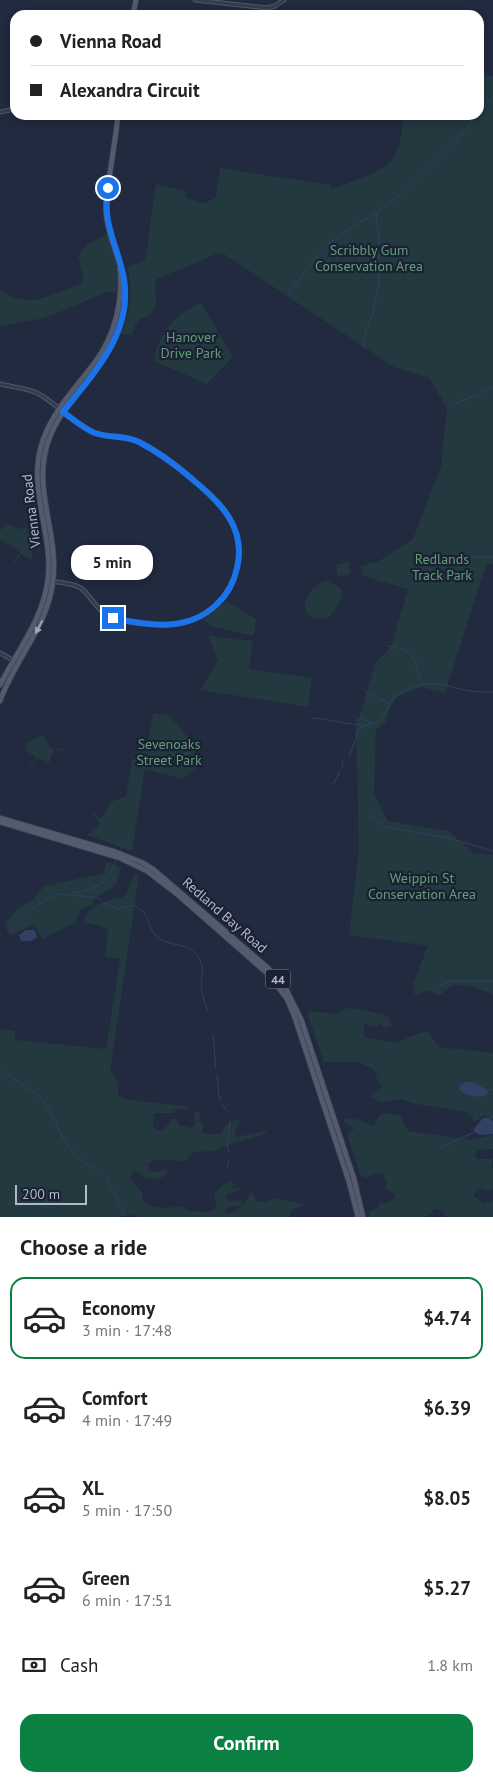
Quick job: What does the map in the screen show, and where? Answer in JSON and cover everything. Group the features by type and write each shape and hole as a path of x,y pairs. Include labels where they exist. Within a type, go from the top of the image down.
{"main road":[{"name":"Vienna Road","path":"0,701 18,663 45,616 54,556 44,498 43,469 50,437 63,412 102,364 118,332 124,309 124,276 108,223 106,206 117,120"},
{"name":"Vienna Road","path":"0,685 40,610 51,581 37,490 37,470 42,442 49,424 58,409 95,363 113,329 120,290 117,255"},
{"name":"Redland Bay Road","path":"0,818 116,852 146,865 163,876 254,955 277,978 291,998 301,1019 354,1179 362,1217"},
{"name":"Redland Bay Road","path":"0,822 120,858 147,871 185,901 269,974 287,999 295,1018 350,1182 358,1217"}],"street":[{"path":"195,0 267,8 275,6 284,0"},
{"path":"0,384 37,394 93,433 138,442 180,468 212,496 228,514 238,538 238,563 234,580 222,600 199,618 176,625 152,624 111,617 102,612 80,588 71,584 51,581"},
{"path":"0,653 18,663"}],"green space":[{"path":"484,75 493,76 493,564 486,565 445,693 420,687 397,697 389,710 386,722 376,729 374,794 388,821 449,831 473,853 493,855 493,996 489,992 458,985 448,988 441,994 427,990 418,995 414,994 413,985 429,946 349,935 359,849 356,717 360,717 375,663 391,647 408,589 363,576 360,566 377,562 413,539 441,466 447,408 429,378 394,367 221,252 157,279 155,286 156,306 154,310 138,322 132,335 121,334 127,317 131,292 127,267 145,261 156,184 186,191 185,197 204,204 216,197 220,168 331,185 332,189 385,166 396,154 403,120 484,120"},
{"path":"107,234 117,265 118,293 106,292 53,315 0,326 0,289 10,296 30,300 49,296 80,284 84,279 78,256 87,245"},
{"name":"Hanover Drive Park","path":"201,303 233,357 207,384 154,361 159,342 169,326 183,312"},
{"path":"8,524 19,529 27,527 28,534 41,532 29,536 33,559 31,560 21,554 13,563 20,552 0,539 0,530"},
{"path":"349,562 350,575 338,576 336,564"},
{"path":"327,581 341,588 343,595 330,616 321,619 312,617 307,613 305,607 308,594 320,583"},
{"path":"226,601 256,619 254,636 213,627 203,620"},
{"path":"208,636 253,641 249,669 312,678 308,707 200,690 218,660"},
{"name":"Sevenoaks Street Park","path":"153,713 170,716 191,741 202,764 182,779 145,769 132,851 87,835 99,823 98,819 93,815 94,813 99,818 102,818 111,802 126,796 132,759 137,758 139,754 137,751 148,744"},
{"path":"43,735 50,748 66,749 66,751 54,749 49,763 39,758 29,769 37,758 27,752 25,744"},
{"path":"107,862 121,867 116,885 93,900 94,904 80,910 76,922 42,939 34,924 10,936 5,925 6,922 19,907 33,900 43,887 103,874"},
{"path":"134,874 139,875 110,1072 117,1080 119,1096 130,1100 190,1108 186,1110 170,1109 176,1111 175,1113 154,1113 153,1127 157,1130 164,1129 174,1118 178,1121 179,1125 191,1128 195,1125 194,1112 200,1111 199,1120 203,1125 202,1132 208,1134 222,1134 226,1125 240,1119 234,1133 235,1137 268,1131 265,1134 219,1148 217,1151 193,1152 186,1161 153,1160 148,1164 150,1170 155,1172 165,1169 170,1172 153,1179 142,1177 141,1173 133,1171 130,1178 142,1192 146,1203 151,1206 165,1208 185,1207 186,1210 202,1212 214,1210 216,1205 214,1195 223,1185 231,1181 235,1184 232,1188 238,1187 242,1190 227,1194 225,1198 231,1201 241,1200 241,1206 252,1191 256,1201 266,1202 276,1198 304,1204 291,1211 289,1217 141,1217 129,1215 118,1217 0,1217 0,1029 14,1031 16,1040 106,1049 120,959 105,955 108,930 84,922 88,911 93,907 127,894","holes":["241,1206 236,1211 227,1214 226,1210 228,1207"]},
{"path":"345,1008 365,1010 388,1016 392,1026 385,1028 380,1024 373,1027 365,1024 363,1035 366,1038 398,1043 408,1037 428,1031 439,1047 493,1053 493,1119 483,1116 474,1121 470,1114 466,1112 416,1104 400,1099 380,1102 371,1096 383,1087 377,1079 374,1069 357,1062 324,1062 308,1013 311,1011 338,1014"},
{"path":"380,1114 401,1116 409,1131 471,1140 493,1135 493,1149 478,1150 475,1154 477,1159 493,1159 491,1166 493,1169 493,1188 487,1191 483,1188 477,1189 473,1198 477,1198 483,1204 491,1202 493,1199 493,1217 444,1217 445,1213 434,1209 432,1214 427,1217 370,1217 369,1212 379,1207 379,1204 390,1201 395,1196 394,1193 384,1188 387,1184 383,1174 379,1173 365,1178 360,1174 347,1134 354,1129 344,1122 345,1118 356,1119 373,1126"}],"water":[{"path":"26,930 35,930 37,938 30,941 21,941 19,935"},
{"path":"472,1082 486,1089 488,1091 486,1096 472,1096 459,1089 460,1084"},
{"path":"483,1118 489,1118 493,1121 493,1134 479,1135 473,1130"}],"waterway":[{"path":"484,107 493,97"},
{"path":"287,295 325,247 403,192 426,172 473,120"},
{"path":"363,347 379,284 379,241 376,213"},
{"path":"480,393 493,387"},
{"path":"456,403 477,395"},
{"path":"446,557 493,557"},
{"path":"387,646 397,648 410,655 416,663 419,677 424,684"},
{"path":"311,718 361,725 376,723 383,718 396,695 421,685 440,684 473,691 493,692"},
{"path":"364,689 369,695"},
{"path":"371,695 389,703"},
{"path":"360,713 362,714 361,718 371,723"},
{"path":"349,756 356,739 357,730 369,724"},
{"path":"145,760 190,753"},
{"path":"342,768 343,760"},
{"path":"333,784 340,772"},
{"path":"369,815 386,827 448,838 493,851"},
{"path":"121,850 122,844"},
{"path":"70,894 99,885 109,876 116,861"},
{"path":"9,931 38,904 58,894 93,897 101,900"},
{"path":"103,902 117,909 134,905 144,912 157,937 165,942 188,948 197,955 202,966 201,983 208,1010"},
{"path":"437,987 451,981 493,981"},
{"path":"213,1035 216,1069"},
{"path":"0,1067 43,1101 70,1149 90,1167 99,1172"},
{"path":"217,1075 221,1101"},
{"path":"486,1089 493,1090"},
{"path":"222,1104 227,1111"},
{"path":"488,1119 493,1117"},
{"path":"229,1152 227,1147 230,1119"},
{"path":"441,1147 475,1132"},
{"path":"229,1169 227,1165 230,1159"},
{"path":"106,1178 125,1215"}],"route":[{"path":"108,188 106,216 121,264 125,297 123,315 108,354 63,412 93,433 138,442 175,464 212,496 228,514 238,538 239,551 234,580 228,591 222,600 199,618 176,625 152,624 113,618"}],"park label":[{"name":"Scribbly Gum Conservation Area","path":"369,258"},
{"name":"Redlands Track Park","path":"442,568"},
{"name":"Weippin St Conservation Area","path":"422,886"}]}
